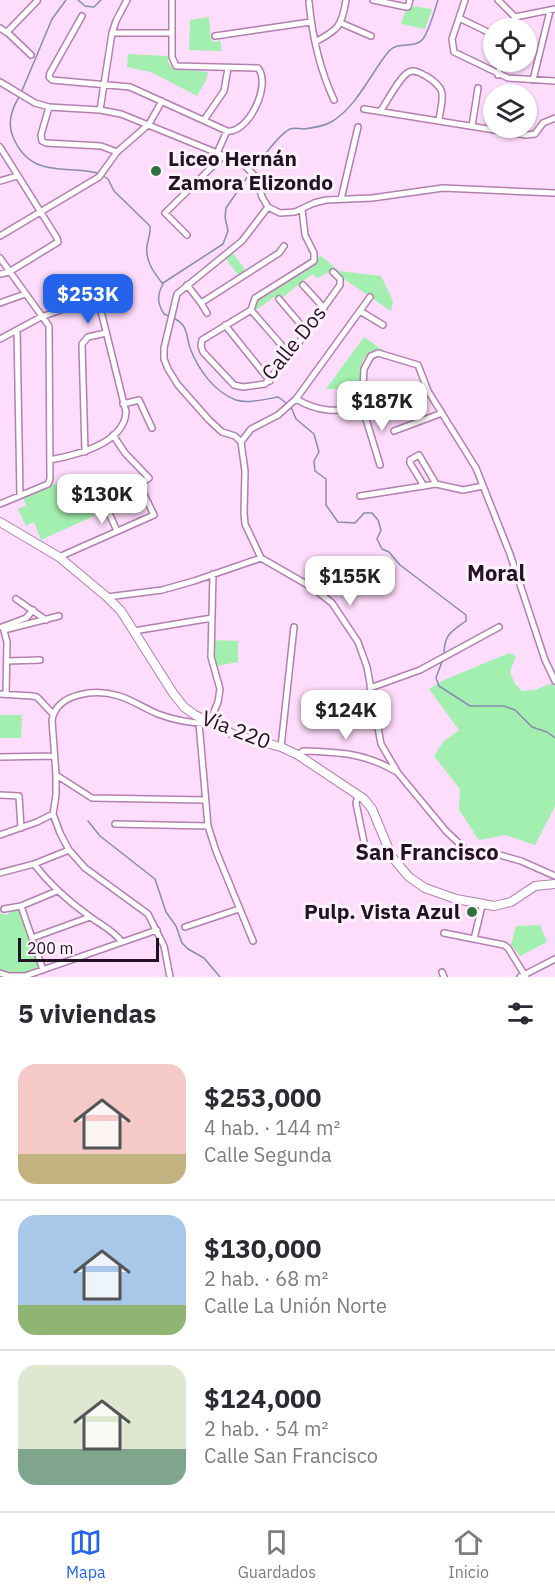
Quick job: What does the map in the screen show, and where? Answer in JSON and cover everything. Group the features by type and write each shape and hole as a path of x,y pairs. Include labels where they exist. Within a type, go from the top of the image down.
{"main road":[{"name":"Vía 220","path":"0,522 58,557 121,611 184,707 209,724 235,735 281,747 364,799 372,809 392,857 410,877 425,888 482,906 502,906 535,886 555,884"}],"street":[{"path":"100,110 112,33 127,0"},
{"path":"82,16 49,77 56,81 130,87 227,130 236,130 242,126 258,104 263,86 263,75 258,68 179,66 174,63 171,33 172,0"},
{"path":"315,42 333,33 341,23 346,0"},
{"path":"376,0 408,7 410,0"},
{"path":"465,0 452,39 452,48 457,55 508,78 555,81"},
{"path":"498,0 515,17 552,10 533,80"},
{"path":"7,32 37,2"},
{"path":"309,2 315,42 334,100"},
{"path":"459,18 483,30"},
{"path":"215,36 311,21"},
{"path":"341,23 371,36"},
{"path":"0,28 31,55"},
{"path":"112,33 171,33"},
{"path":"204,120 224,91 228,68"},
{"path":"381,110 405,75 416,71 441,88 439,120"},
{"path":"0,82 24,97 48,107 100,110 121,114 242,163 256,177 262,197 268,207 280,213 295,212 314,203 443,188 555,193"},
{"path":"472,126 478,88"},
{"path":"0,236 101,174 117,152 149,124 162,101"},
{"path":"48,107 41,135 42,141 101,146 117,152"},
{"path":"364,109 483,127"},
{"path":"537,132 547,120 555,118"},
{"path":"341,199 358,127"},
{"path":"217,153 227,130"},
{"path":"0,147 58,242 9,272 0,274"},
{"path":"187,235 165,213 224,156"},
{"path":"0,181 17,176"},
{"path":"268,207 242,241 177,294 164,348 164,359 168,369 178,385 209,420 222,432 235,436 241,442 245,471 243,497 245,524 261,558 313,588 332,603 358,642 367,667 381,744 398,773 446,831 465,849 480,854 500,855 555,876"},
{"path":"270,381 225,326 251,310 255,298 314,261 305,236 302,209"},
{"path":"201,303 279,253 284,246"},
{"path":"0,258 41,318 47,322 50,330 48,484 0,504"},
{"name":"Calle Dos","path":"225,326 202,340 201,346 234,385 238,387 265,384 290,356 340,283 333,272"},
{"path":"187,285 207,313"},
{"path":"303,285 324,308"},
{"path":"0,303 25,294"},
{"path":"241,442 251,429 271,419 293,401 370,297"},
{"path":"279,299 307,332"},
{"path":"0,339 41,318 89,300 99,303 123,404 124,425 113,435 85,452 50,460"},
{"path":"251,310 290,356"},
{"path":"360,311 383,325"},
{"path":"17,330 20,495"},
{"path":"85,452 83,341 106,333"},
{"path":"380,465 362,406 364,369 371,356 378,353 418,364 428,391 476,468 514,565 545,660 555,681"},
{"path":"123,404 139,400 152,428"},
{"path":"293,401 329,411 362,406"},
{"path":"394,431 442,413"},
{"path":"113,435 125,453 149,478 104,502 117,531"},
{"path":"424,486 410,463 410,460 419,455 436,484"},
{"path":"58,557 154,515 139,484"},
{"path":"360,496 436,484 463,490 483,486"},
{"path":"107,597 162,590 261,558"},
{"path":"170,977 164,946 145,911 85,868 69,850 53,814 56,775 53,756 53,714 63,702 72,697 102,693 119,696 158,714 175,719 209,724 218,702 220,689 211,657 213,574"},
{"path":"16,599 46,620"},
{"path":"2,628 26,618 33,610"},
{"path":"2,628 59,616"},
{"path":"134,631 212,618"},
{"path":"281,747 294,627"},
{"path":"370,688 410,674 499,627"},
{"path":"2,628 7,642 3,694 37,698 53,714"},
{"path":"7,661 40,660"},
{"path":"175,719 182,715 184,707"},
{"path":"199,723 208,826 253,941"},
{"path":"298,756 303,751 344,752 380,762 398,773"},
{"path":"0,757 53,756"},
{"path":"56,775 92,798 205,800"},
{"path":"0,795 19,796 21,828"},
{"path":"358,795 356,803 364,842"},
{"path":"0,835 53,814"},
{"path":"115,824 208,826"},
{"path":"0,873 34,864 69,850"},
{"path":"34,864 57,891 123,942"},
{"path":"4,909 21,906 57,891"},
{"path":"21,906 43,970"},
{"path":"474,939 482,906"},
{"path":"185,927 239,909"},
{"path":"32,938 90,917"},
{"path":"0,974 15,977 43,970 157,930"},
{"path":"444,933 504,945 524,976 555,960"}],"green space":[{"path":"411,6 432,9 425,29 401,24 405,12"},
{"path":"209,17 211,40 215,42 220,40 222,51 189,50 190,20"},
{"path":"128,54 168,56 168,62 173,69 208,72 206,80 197,96 151,72 127,67"},
{"path":"233,253 246,271 239,276 226,259"},
{"path":"320,255 339,271 381,276 393,301 391,311 334,270 317,278 312,274 278,301 274,297 255,311 253,308 257,299 317,261"},
{"path":"364,337 384,351 365,357 361,368 360,389 326,389"},
{"path":"75,475 94,516 41,540 34,522 26,526 18,509 25,506 27,508 23,498"},
{"path":"213,640 238,641 238,662 217,666 213,659"},
{"path":"509,653 516,656 510,672 515,684 522,691 535,690 552,683 555,688 555,806 535,845 506,835 479,840 459,810 460,789 434,756 443,742 459,730 429,689 444,680"},
{"path":"0,715 22,715 21,738 0,738"},
{"path":"19,909 41,969 10,973 0,970 0,913 8,915 11,910"},
{"path":"540,925 547,942 520,956 511,945 516,926"}],"waterway":[{"path":"21,93 52,19 66,0"},
{"path":"78,0 85,6 94,7 101,0"},
{"path":"256,166 277,140 290,129 321,126 340,116 356,99 389,51 397,46 416,44 423,39 438,0"},
{"path":"19,97 12,112 10,127 20,150 29,159 50,168 98,173"},
{"path":"102,175 108,179 114,191 150,226 147,257 153,271 163,284"},
{"path":"163,283 223,244 228,231 226,208 248,176"},
{"path":"163,284 159,303 164,314 169,316"},
{"path":"173,318 184,327 197,364 214,386 236,400 246,402 278,397 288,404"},
{"path":"291,407 296,419 314,434 319,452 314,461 315,471 326,479 326,505 338,522 355,523 364,513 372,513 378,520 381,530 377,539 382,549 389,552 400,565 466,615 466,621 452,631 447,638 444,655"},
{"path":"443,659 436,678 439,686 470,706 504,706 515,710 532,727 547,732 555,738"},
{"path":"88,821 100,836 155,879 166,912 176,926 182,943 204,958 220,977"}],"place":[{"name":"Liceo Hernán Zamora Elizondo","path":"156,171"},
{"name":"Pulp. Vista Azul","path":"472,912"}],"district":[{"name":"Moral","path":"496,573"},
{"name":"San Francisco","path":"427,852"}]}
